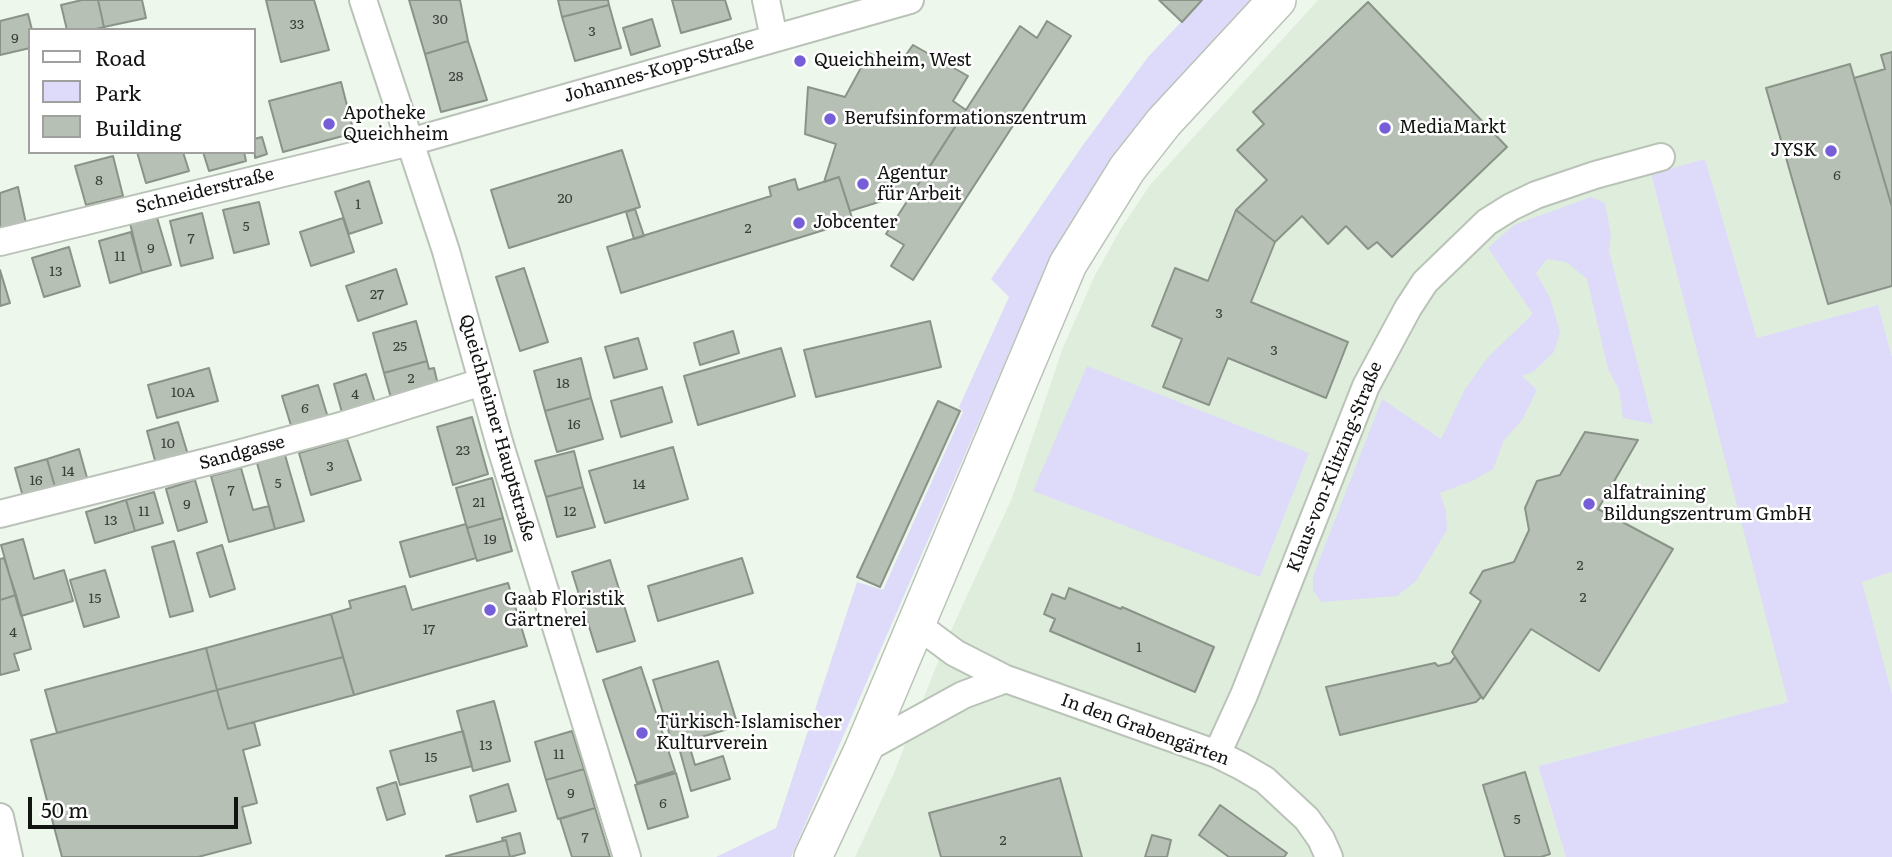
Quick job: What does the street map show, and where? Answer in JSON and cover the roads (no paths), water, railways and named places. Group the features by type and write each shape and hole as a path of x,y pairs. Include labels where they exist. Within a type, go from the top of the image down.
{"main road":[{"path":"813,857 863,750 1068,264 1096,215 1149,141 1277,0"}],"street":[{"name":"Queichheimer Hauptstraße","path":"363,0 446,251 482,382 627,857"},
{"path":"766,0 774,38"},
{"name":"Johannes-Kopp-Straße","path":"410,142 909,0"},
{"name":"Schneiderstraße","path":"0,242 410,142"},
{"name":"Klaus-von-Klitzing-Straße","path":"1217,754 1244,695 1366,386 1425,282 1487,222 1511,207 1595,175 1661,157"},
{"name":"Sandgasse","path":"0,514 344,425 482,382"},
{"name":"In den Grabengärten","path":"916,624 955,653 1006,679 1217,754 1265,780 1307,819 1329,857"},
{"path":"863,750 962,695 1006,679"},
{"path":"0,817 9,857"}],"place":[{"name":"Queichheim, West","path":"800,61"},
{"name":"Berufsinformationszentrum","path":"830,119"},
{"name":"Apotheke Queichheim","path":"329,124"},
{"name":"MediaMarkt","path":"1385,128"},
{"name":"JYSK","path":"1831,151"},
{"name":"Agentur für Arbeit","path":"863,184"},
{"name":"Jobcenter","path":"799,223"},
{"name":"alfatraining Bildungszentrum GmbH","path":"1589,504"},
{"name":"Gaab Floristik Gärtnerei","path":"490,610"},
{"name":"Türkisch-Islamischer Kulturverein","path":"642,733"}]}
